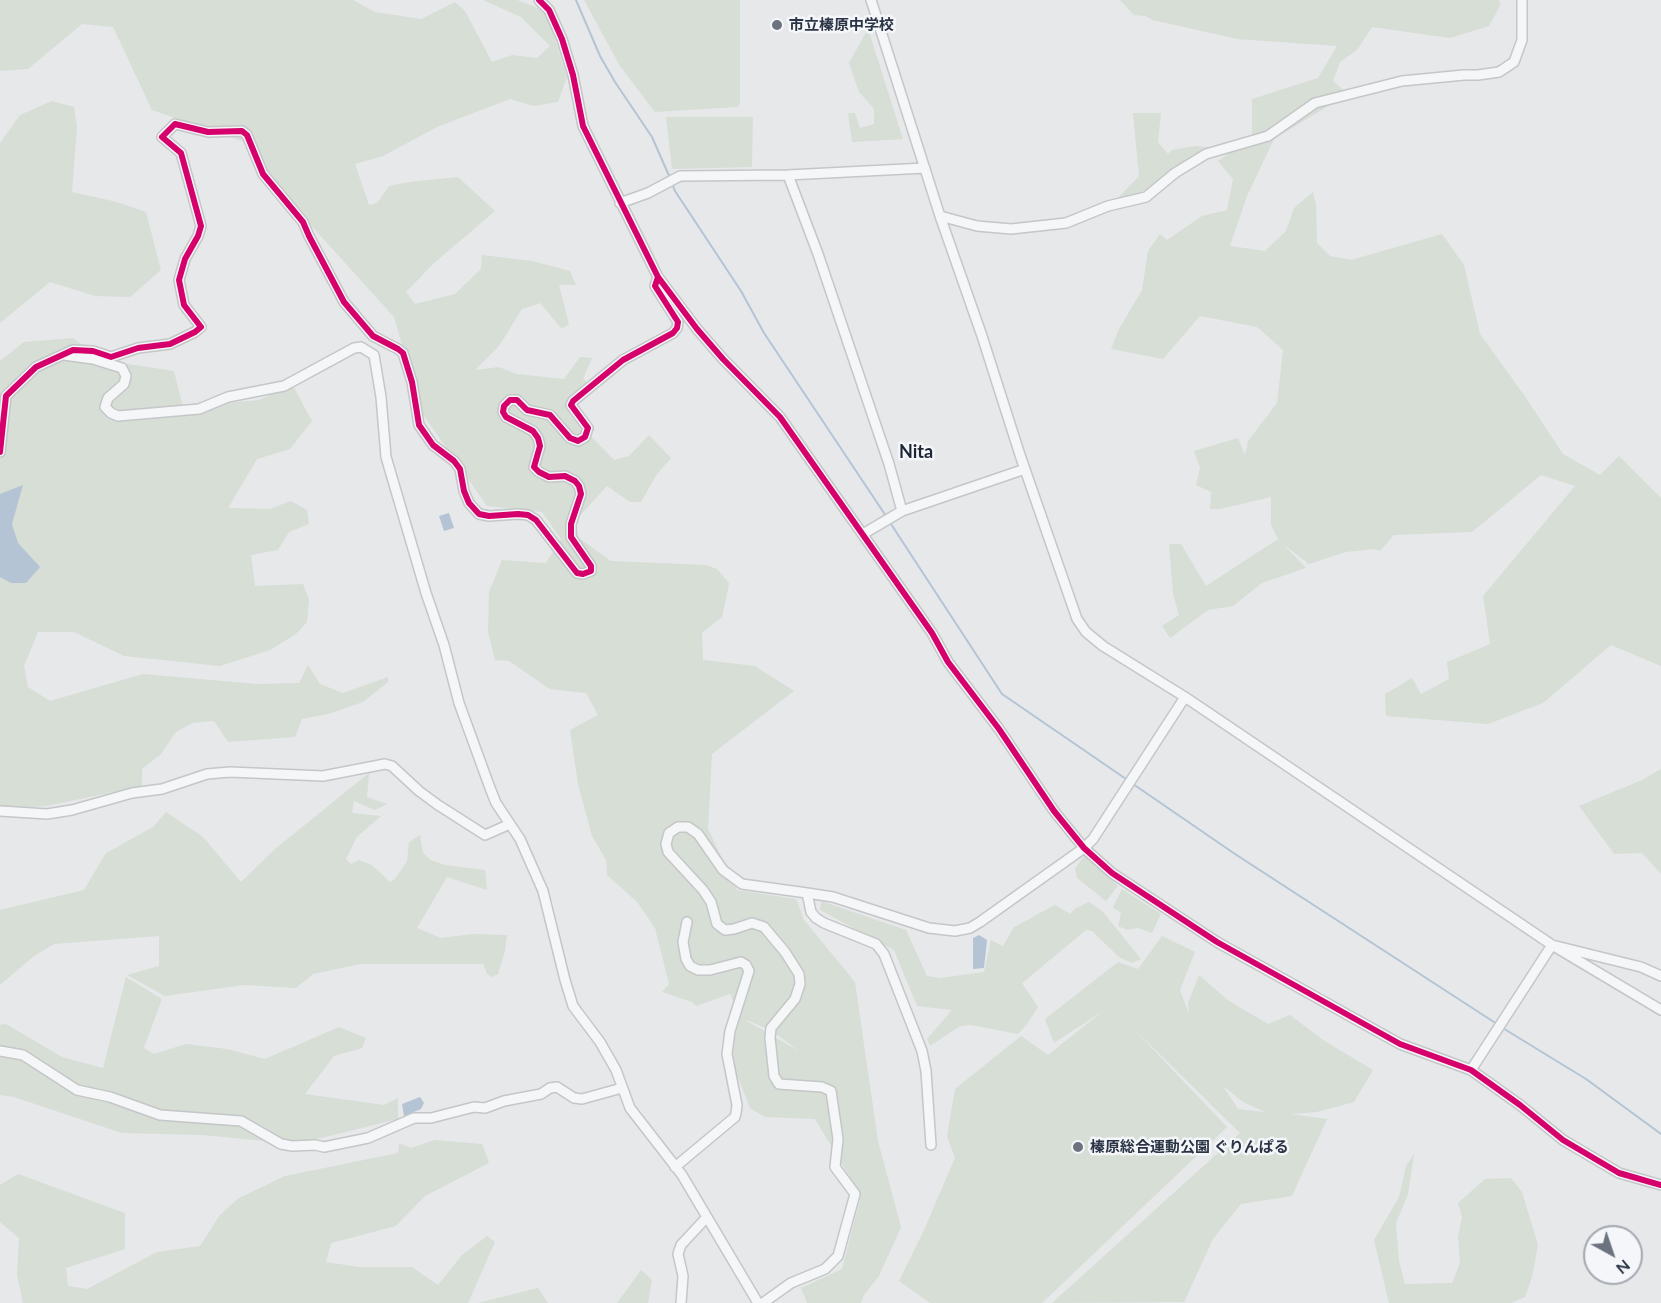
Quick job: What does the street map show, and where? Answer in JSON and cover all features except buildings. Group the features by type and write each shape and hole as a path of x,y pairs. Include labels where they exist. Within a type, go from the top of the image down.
{"street":[{"path":"539,0 549,10 562,39 573,75 583,126 658,277 710,344 780,417 932,633 948,662 999,729 1054,811 1084,848 1112,873 1217,942 1400,1044 1471,1070 1520,1105 1563,1140 1619,1173 1661,1185"},
{"path":"871,0 940,216 1025,469 1077,618 1086,632 1103,646 1185,697 1552,945 1661,1010"},
{"path":"940,216 977,226 1011,229 1066,223 1107,206 1146,197 1175,173 1206,154 1268,136 1315,103 1402,81 1499,72 1514,62 1522,40 1522,0"},
{"path":"0,452 6,396 36,367 73,350 93,351 111,357 138,348 170,344 201,327 184,305 179,280 184,260 201,226 181,153 162,137 175,124 208,132 242,131 247,135 264,174 303,222 344,302 365,328 383,342 403,353 412,382 419,424 433,445 454,461 460,470 464,491 474,509 479,514 489,516 528,515 536,520 577,573 587,574 591,571 591,567 571,537 571,524 581,494 579,486 565,476 549,477 539,472 534,466 540,446 538,438 533,431 506,417 503,412 504,406 510,400 517,400 527,410 550,415 570,438 578,441 585,437 588,428 571,405 573,401 623,360 673,333 677,328 678,322 655,286 658,277"},
{"path":"620,203 648,193 680,176 788,175 925,168"},
{"path":"788,175 818,254 889,464 902,511"},
{"path":"361,347 365,328"},
{"path":"64,355 93,359 122,368 126,376 124,384 108,398 105,407 118,416 199,409 228,397 284,386 354,348 361,347 374,355 377,365 386,457 426,593 444,645 459,703 489,788 496,803 520,839 543,891 573,1006 600,1042 616,1070 630,1108 675,1167 758,1303"},
{"path":"863,534 902,511 1025,469"},
{"path":"764,1303 791,1283 825,1269 838,1256 855,1194 836,1167 838,1139 831,1091 822,1087 779,1084 774,1076 771,1028 795,999 800,984 799,974 785,952 764,927 752,922 724,930 717,924 711,903 703,890 668,852 666,844 669,833 678,827 688,827 698,834 723,870 742,884 833,897 929,928 955,931 970,928 1084,848 1093,839 1185,697"},
{"path":"0,811 47,814 72,810 132,793 162,789 207,774 230,772 323,776 385,764 392,766 438,805 485,835 510,824"},
{"path":"807,893 811,912 816,918 876,944 884,954 922,1051 926,1071 931,1145"},
{"path":"675,1167 736,1113 737,1105 727,1054 730,1031 749,971 741,962 710,970 698,970 690,966 686,959 684,942 687,922"},
{"path":"1552,945 1641,967 1661,976"},
{"path":"1471,1070 1552,945"},
{"path":"0,1051 23,1055 77,1090 110,1097 160,1115 241,1121 281,1144 292,1146 324,1147 368,1138 414,1118 431,1118 474,1107 484,1108 504,1101 541,1094 550,1088 557,1087 574,1098 582,1098 622,1088"},
{"path":"681,1303 683,1276 678,1254 681,1245 707,1217"}],"shaded area":[{"path":"0,0 353,0 375,12 421,19 455,2 465,11 492,62 512,55 537,58 550,46 521,17 483,0 517,0 546,11 567,77 558,102 534,106 510,99 437,127 383,156 355,164 369,205 377,203 389,186 458,177 495,211 433,264 406,292 415,304 455,294 481,269 482,255 532,261 570,271 576,285 559,285 569,324 562,329 540,303 522,309 499,346 475,370 499,367 516,374 564,379 580,357 592,358 583,379 589,384 565,403 572,417 614,460 629,456 649,435 671,458 657,474 641,502 630,502 607,486 575,521 579,538 611,561 706,565 717,569 729,583 722,617 702,633 703,660 755,666 794,691 712,754 708,829 737,890 796,899 804,920 855,982 878,1141 901,1227 879,1276 864,1295 861,1303 807,1303 801,1288 842,1269 861,1196 815,1119 765,1117 750,1108 734,1067 733,1044 740,1016 730,994 696,1006 692,1002 662,992 669,984 655,928 637,902 607,875 606,860 592,836 578,784 570,730 598,715 586,693 550,689 509,661 495,660 488,632 489,592 502,560 546,563 561,539 542,512 487,506 422,413 394,317 298,211 244,142 152,110 113,27 82,24 28,69 0,71","holes":["747,1020 772,1031 799,1051"]},
{"path":"584,0 740,0 740,104 737,107 655,112 620,66"},
{"path":"1120,0 1498,0 1501,4 1489,26 1450,38 1372,27 1357,50 1340,62 1333,81 1348,94 1274,139 1247,196 1230,246 1265,251 1286,231 1294,208 1313,192 1316,205 1317,243 1330,256 1351,260 1442,234 1464,265 1480,334 1563,454 1600,475 1619,456 1661,498 1661,666 1611,645 1543,703 1488,724 1386,716 1385,694 1412,678 1421,694 1449,679 1447,662 1490,644 1483,596 1575,486 1541,475 1472,532 1394,535 1380,551 1374,549 1345,552 1309,564 1283,544 1306,568 1262,583 1233,606 1208,610 1170,638 1162,626 1179,615 1173,594 1169,544 1181,544 1206,586 1278,539 1271,525 1271,497 1220,509 1210,509 1211,492 1196,485 1200,468 1194,451 1238,438 1245,455 1248,441 1277,403 1283,350 1257,327 1200,316 1163,359 1111,349 1119,329 1142,290 1148,251 1160,234 1167,240 1202,216 1227,210 1233,179 1218,161 1252,137 1252,99 1318,78 1337,46 1237,39 1134,15"},
{"path":"868,29 903,139 852,142 848,113 855,113 860,128 874,124 874,109 859,92 849,63"},
{"path":"52,101 74,107 77,127 72,192 117,202 146,212 161,270 130,297 95,296 50,282 0,323 0,143 20,115"},
{"path":"1133,113 1161,113 1158,142 1168,154 1172,150 1195,146 1209,147 1138,195 1117,199 1139,176"},
{"path":"666,117 753,117 752,167 672,169"},
{"path":"73,338 102,360 174,371 183,407 259,400 293,386 312,421 290,449 257,459 228,508 270,509 291,501 307,510 309,524 289,532 278,550 251,555 255,586 303,584 309,600 307,622 296,634 270,650 220,666 124,656 74,632 38,632 24,666 28,687 50,701 143,674 257,684 299,683 308,665 320,684 343,693 388,677 388,682 363,702 328,714 302,719 295,737 228,742 214,721 192,723 175,733 161,754 142,769 142,786 47,806 21,808 0,815 0,361 24,342"},
{"path":"1661,769 1661,874 1642,853 1614,854 1579,806 1642,780"},
{"path":"369,773 367,797 387,804 375,810 354,801 352,813 381,816 357,837 346,859 351,864 359,860 372,865 390,882 395,879 407,861 409,842 420,835 423,853 431,860 445,865 485,870 487,890 447,877 417,928 441,938 473,934 507,935 498,974 492,977 487,974 483,964 360,964 313,974 296,988 244,985 165,996 127,975 159,966 159,936 54,944 34,956 0,985 0,910 84,890 106,853 153,827 166,812 203,837 241,882 275,849"},
{"path":"1085,854 1118,886 1106,901 1077,878 1075,869"},
{"path":"1122,889 1161,914 1152,933 1138,928 1127,930 1118,926 1121,913 1113,907"},
{"path":"821,901 906,930 927,976 940,978 984,972 991,940 1003,946 1014,927 1055,905 1070,914 1076,908 1089,902 1103,912 1141,959 1132,963 1119,957 1092,931 1086,930 1022,983 1038,1007 1018,1034 971,1025 960,1026 930,1046 927,1039 952,1010 917,1006 894,950 820,910"},
{"path":"1162,936 1195,952 1180,990 1189,1014 1188,1003 1199,975 1229,1001 1268,1024 1290,1015 1323,1040 1373,1070 1354,1102 1317,1112 1291,1114 1327,1119 1292,1196 1241,1204 1213,1239 1184,1302 1052,1303 1240,1133 1132,1027 1227,1127 1042,1303 930,1303 899,1281 955,1158 947,1136 955,1089 1021,1036 1048,1055 1103,1011 1054,1043 1045,1019 1118,962 1138,969","holes":["1223,1086 1243,1102 1265,1112 1238,1109"]},
{"path":"126,977 162,999 144,1048 154,1054 186,1044 227,1049 265,1059 339,1027 366,1038 362,1048 334,1056 305,1094 384,1105 398,1098 398,1119 297,1144 203,1135 122,1133 14,1097 0,1095 0,1025 6,1024 62,1057 103,1068"},
{"path":"435,1140 482,1144 489,1163 425,1196 396,1226 331,1243 326,1262 359,1267 412,1267 438,1285 462,1255 487,1236 495,1242 468,1303 23,1303 17,1275 19,1238 0,1222 0,1185 18,1174 125,1213 125,1249 66,1268 68,1286 87,1289 157,1252 200,1246 220,1215 239,1198 285,1176 398,1153 399,1143 411,1148"},
{"path":"1414,1154 1408,1194 1396,1223 1399,1261 1405,1284 1452,1283 1460,1263 1458,1237 1462,1217 1458,1203 1485,1179 1511,1178 1522,1192 1538,1245 1532,1277 1525,1297 1511,1303 1389,1303 1374,1240 1399,1197 1406,1166"},
{"path":"641,1270 652,1280 648,1303 617,1303"},
{"path":"538,1288 548,1303 478,1303"}],"water":[{"path":"23,485 12,524 18,543 40,567 26,583 11,583 0,577 0,494"},
{"path":"449,513 454,528 444,531 439,516"},
{"path":"979,935 987,940 984,968 973,969 973,938"},
{"path":"420,1097 424,1103 421,1109 404,1116 402,1104"}],"waterway":[{"path":"576,0 600,56 652,137 670,178"},
{"path":"672,183 741,291 764,333 886,516"},
{"path":"889,521 1002,694 1129,781"},
{"path":"1133,784 1235,854 1497,1024"},
{"path":"1501,1027 1586,1079 1661,1134"}],"cycle path":[{"path":"539,0 549,10 562,39 573,75 583,126 658,277 723,359 780,417 932,633 948,662 999,729 1054,811 1084,848 1112,873 1217,942 1400,1044 1471,1070 1520,1105 1563,1140 1619,1173 1661,1185"},
{"path":"0,452 6,396 36,367 73,350 93,351 111,357 138,348 170,344 201,327 184,305 179,280 185,259 201,226 181,153 162,137 175,124 208,132 242,131 247,135 263,174 303,222 344,302 373,336 403,353 412,382 419,425 433,445 454,461 460,469 469,503 479,514 528,515 536,520 577,573 583,574 591,571 591,566 571,537 571,524 581,494 579,486 565,476 549,477 534,467 540,446 538,438 533,431 506,417 503,412 504,406 510,400 517,400 527,410 550,415 570,438 578,441 585,437 588,428 571,405 573,401 623,360 673,333 677,328 678,322 655,286 658,277"}],"place":[{"name":"市立榛原中学校","path":"777,25"},
{"name":"榛原総合運動公園 ぐりんぱる","path":"1078,1147"}],"district":[{"name":"Nita","path":"916,452"}]}
